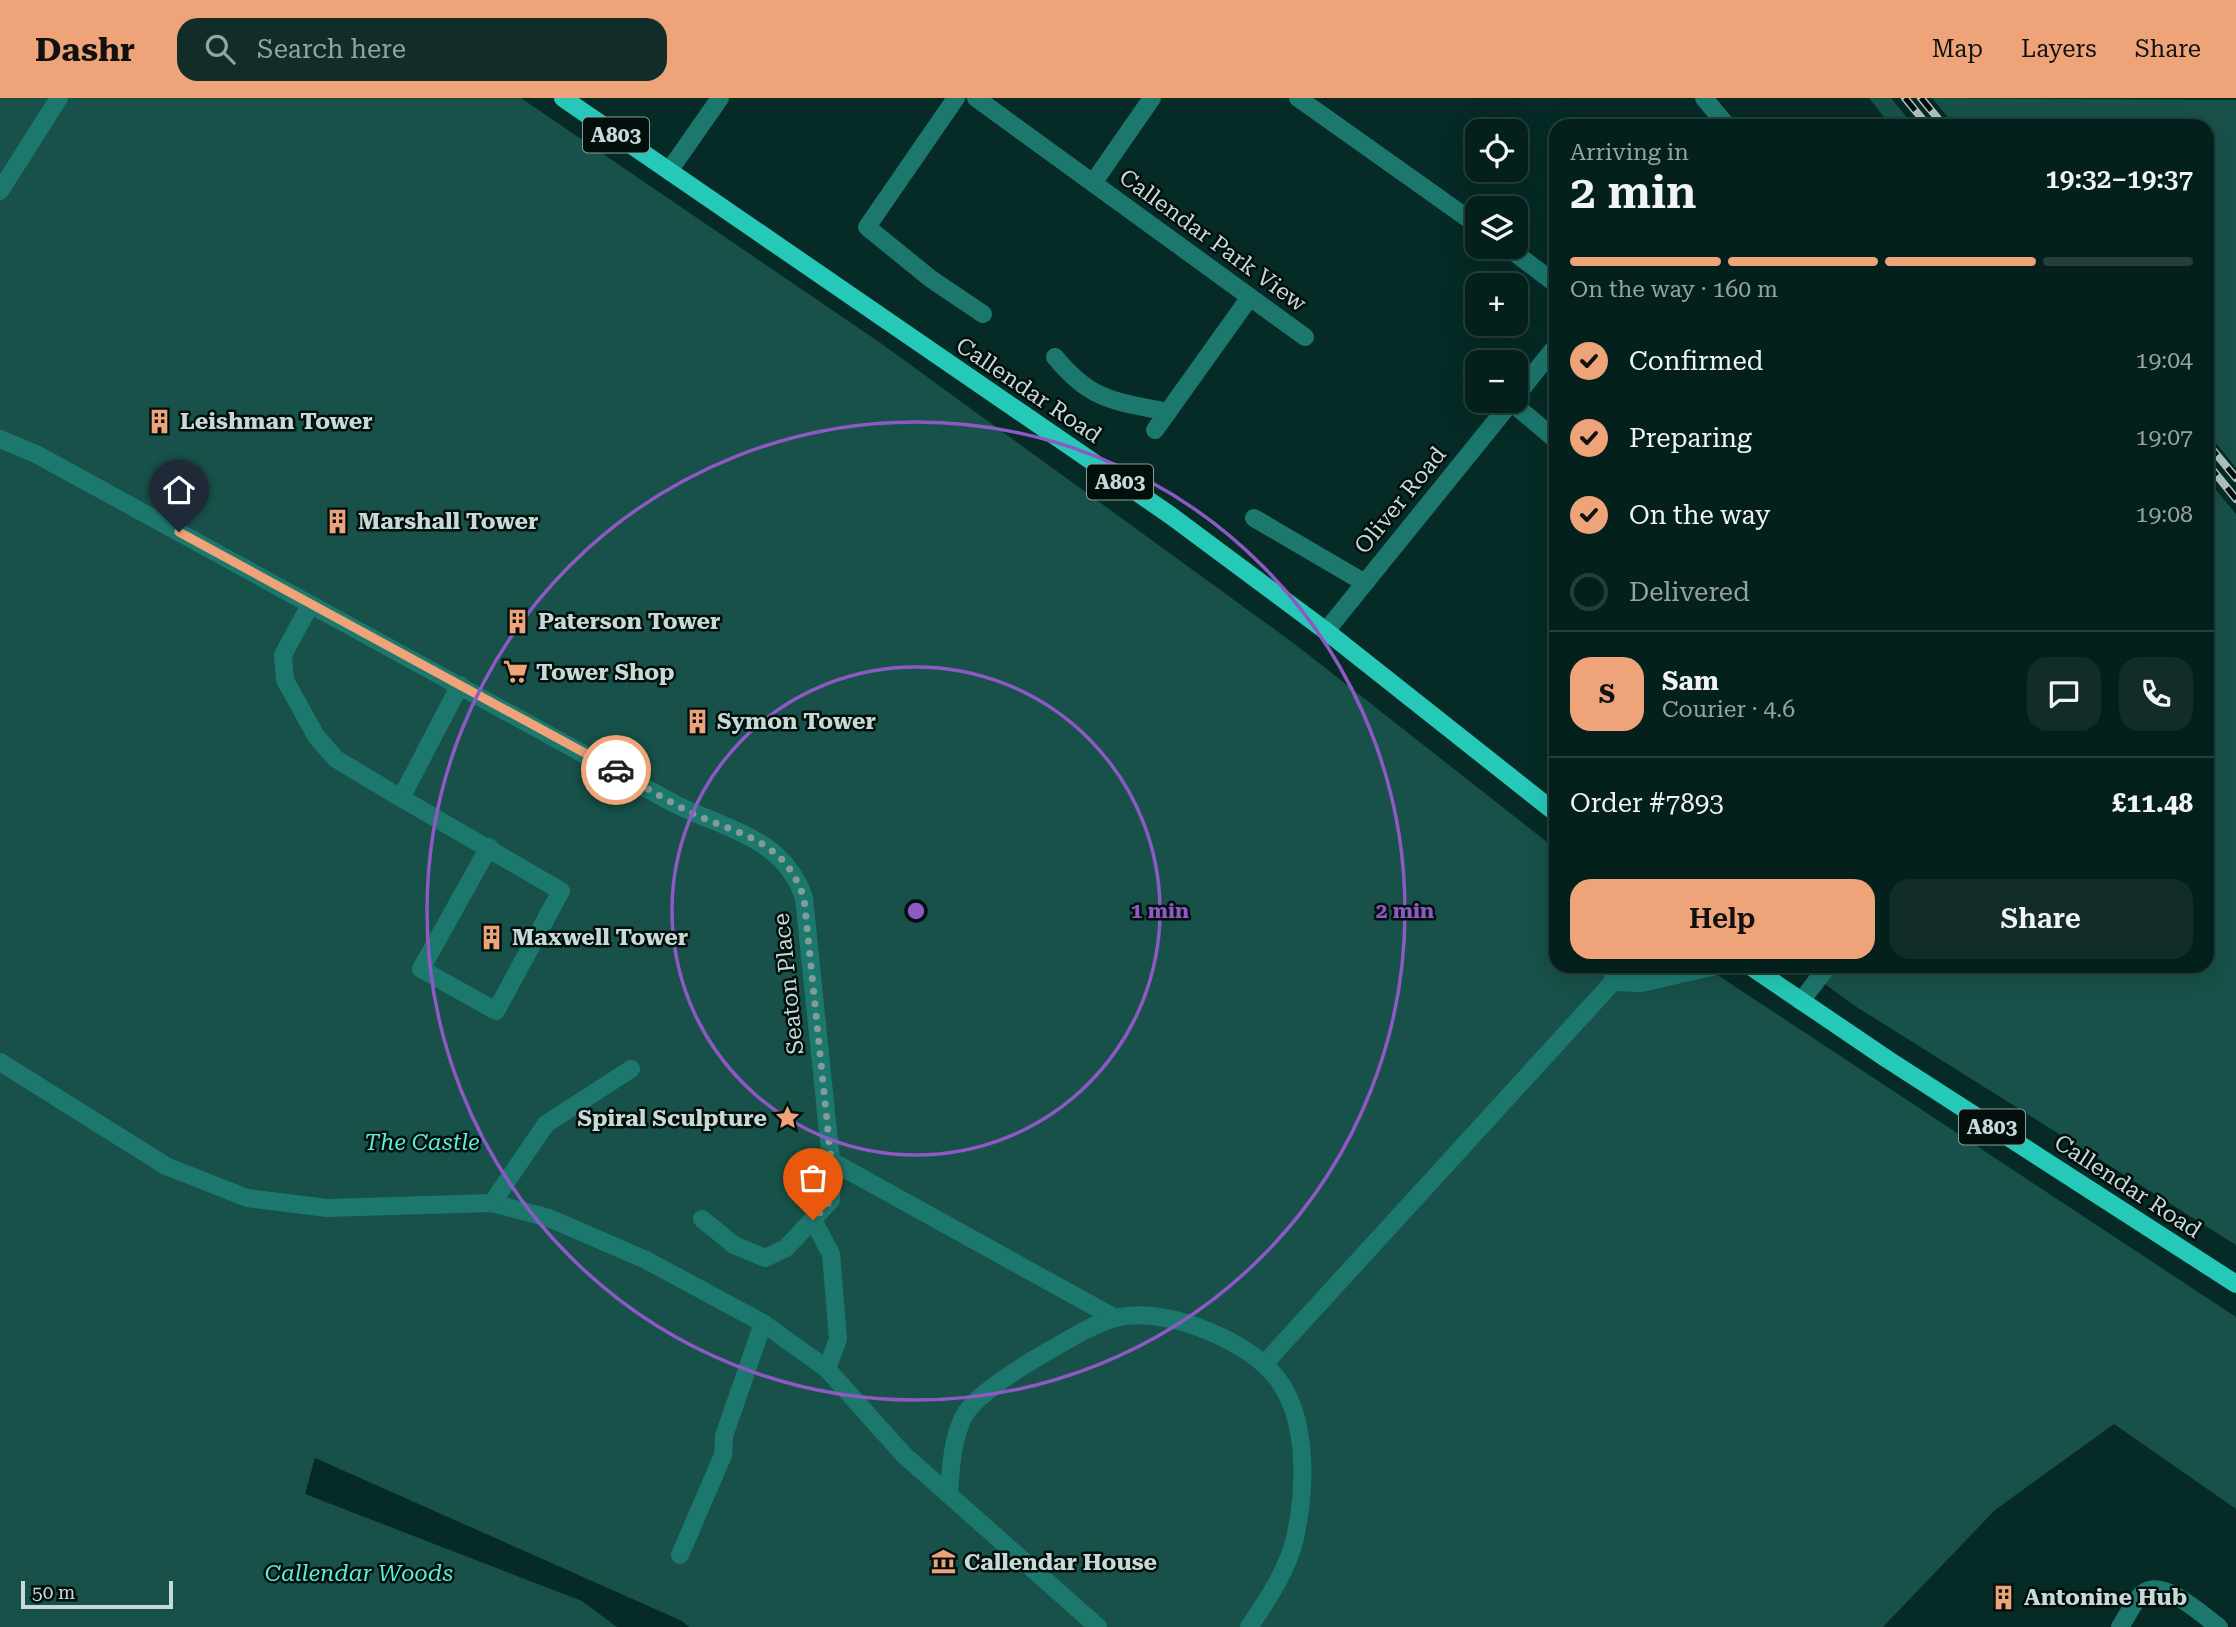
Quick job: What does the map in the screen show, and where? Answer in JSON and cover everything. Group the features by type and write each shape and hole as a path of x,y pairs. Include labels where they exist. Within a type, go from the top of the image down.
{"main road":[{"name":"Callendar Road","path":"563,98 1170,515 1326,631 1549,807"},
{"name":"Callendar Road","path":"1760,973 2236,1283"}],"street":[{"path":"0,191 59,98"},
{"path":"669,171 720,98"},
{"path":"956,98 867,227 930,279 983,314"},
{"name":"Callendar Park View","path":"975,98 1305,337"},
{"name":"Callendar Park View","path":"1093,183 1152,98"},
{"path":"1298,98 1465,216"},
{"path":"1704,98 1721,119"},
{"path":"1523,259 1549,279"},
{"path":"1155,430 1250,297"},
{"name":"Oliver Road","path":"1528,381 1549,355"},
{"path":"1055,357 1073,379 1102,398 1168,412"},
{"name":"Oliver Road","path":"1326,631 1502,413"},
{"path":"1527,413 1549,433"},
{"name":"Seaton Place","path":"0,439 36,454 684,808 748,834 780,857 800,885 804,898 831,1161 831,1200 786,1248 765,1258 734,1244 702,1219"},
{"path":"1254,518 1365,583"},
{"path":"310,605 283,655 285,680 316,736 336,759 489,847 561,891 496,1011 421,970 489,847"},
{"path":"401,798 460,685"},
{"path":"1264,1364 1613,974 1641,983 1685,973"},
{"path":"1801,1001 1823,973"},
{"path":"0,1062 166,1166 247,1198 327,1208 492,1203 549,1218 646,1260 763,1323 827,1369 903,1454 1098,1627"},
{"path":"492,1203 546,1124 631,1069"},
{"path":"831,1161 1115,1318"},
{"path":"813,1220 831,1254 838,1339 827,1369"},
{"path":"948,1493 955,1440 965,1413 1027,1363 1115,1318 1162,1317 1183,1321 1226,1338 1264,1364 1283,1387 1293,1412 1300,1444 1301,1484 1292,1548 1284,1568 1249,1627"},
{"path":"680,1555 723,1455 724,1436 763,1323"},
{"path":"2120,1627 2143,1593 2155,1588 2167,1590 2218,1627"}],"green space":[{"path":"0,98 521,98 882,344 1296,645 1549,844 1549,973 1715,973 2236,1317 2236,1509 2114,1424 1995,1510 1883,1627 689,1627 682,1621 315,1458 305,1494 582,1601 617,1627 0,1627"},
{"path":"1869,98 1891,98 1908,119 1886,119"},
{"path":"1932,98 2236,100 2236,468 2214,441 2214,119 1949,119"},
{"path":"2214,487 2236,514 2236,1245 1855,1006 1810,973 2214,973"}],"railway":[{"path":"1905,98 1922,119"},
{"path":"1921,98 1938,119"},
{"path":"2214,451 2236,478"},
{"path":"2214,472 2236,499"}],"way so far":[{"path":"616,770 695,814 748,834 780,857 800,885 804,898 832,1170 831,1200 813,1220"}],"place":[{"name":"Leishman Tower","path":"160,421"},
{"name":"Marshall Tower","path":"338,521"},
{"name":"Paterson Tower","path":"518,621"},
{"name":"Tower Shop","path":"516,672"},
{"name":"Symon Tower","path":"697,721"},
{"name":"Maxwell Tower","path":"492,937"},
{"name":"Spiral Sculpture","path":"787,1118"},
{"name":"Callendar House","path":"944,1562"},
{"name":"Antonine Hub","path":"2004,1597"}],"route":[{"path":"179,532 616,770"}],"park label":[{"name":"The Castle","path":"422,1142"},
{"name":"Callendar Woods","path":"359,1573"}]}
